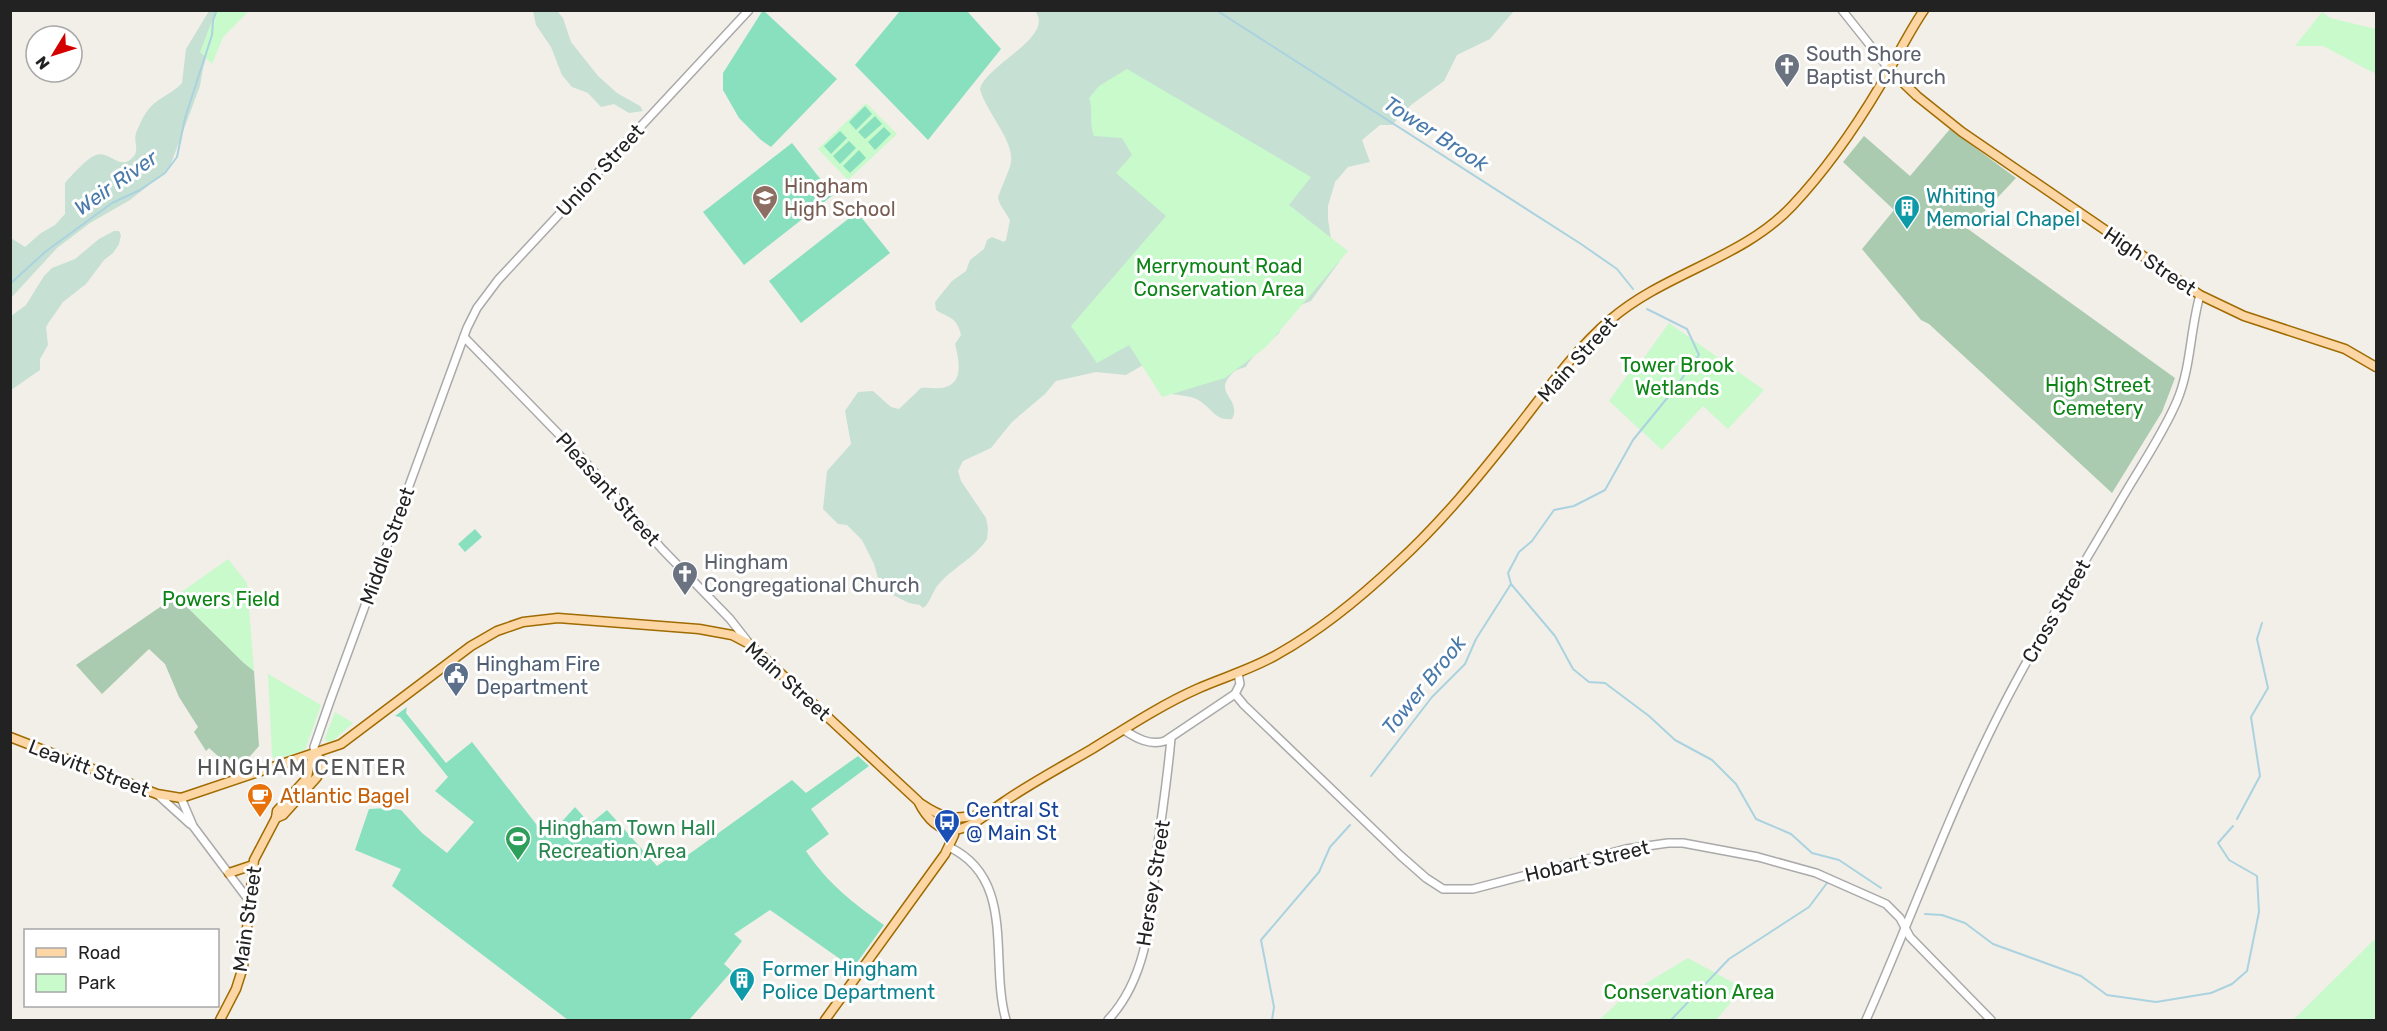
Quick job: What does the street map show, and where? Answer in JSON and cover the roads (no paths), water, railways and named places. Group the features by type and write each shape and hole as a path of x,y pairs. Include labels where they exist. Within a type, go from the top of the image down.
{"main road":[{"name":"Main Street","path":"220,1020 233,996 243,967 253,865 258,851 276,819 277,811 288,804 307,778 309,766 315,755 346,741 478,642 497,631 523,622 558,618 699,629 732,635 749,644 918,801 925,814 933,822 956,830 965,828 1185,694 1238,673 1286,650 1337,614 1399,562 1460,498 1563,370 1611,319 1668,280 1754,238 1784,214 1810,185 1861,117 1924,10"},
{"name":"High Street","path":"1889,69 1917,96 1962,132 2200,295 2253,320 2345,349 2376,367"},
{"name":"Leavitt Street","path":"10,737 157,794"},
{"path":"157,794 181,798 315,755"},
{"path":"918,801 937,814 956,819 984,815"},
{"path":"825,1020 949,847 956,830 956,819"},
{"path":"229,873 253,865"}],"street":[{"name":"Union Street","path":"464,337 477,308 498,280 749,10"},
{"path":"1842,10 1889,69"},
{"name":"Cross Street","path":"1866,1020 1952,814 2012,688 2171,415 2185,379 2200,295"},
{"name":"Pleasant Street","path":"464,337 580,456 662,549 730,619 749,644"},
{"name":"Middle Street","path":"315,755 314,747 330,700 464,337"},
{"path":"1124,730 1144,741 1153,743 1171,738 1235,694 1240,684 1238,673"},
{"name":"Hobart Street","path":"1235,694 1366,823 1426,878 1443,889 1473,889 1626,849 1683,843 1758,857 1829,878 1881,901 1896,915 1910,937 1991,1020"},
{"name":"Hersey Street","path":"1108,1020 1122,1004 1130,989 1149,929 1158,841 1166,799 1171,738"},
{"name":"Leavitt Street","path":"157,794 192,825 250,902"},
{"name":"Leavitt Street","path":"181,798 192,825"},
{"path":"949,847 975,864 992,893 1000,991 1006,1020"}],"waterway":[{"name":"Weir River","path":"10,284 45,252 112,203 140,190 165,173 177,157 185,118 212,35 213,20 217,10"},
{"name":"Tower Brook","path":"1216,10 1581,244 1617,269 1633,289"},
{"name":"Tower Brook","path":"1647,309 1687,329 1699,355 1680,381"},
{"name":"Tower Brook","path":"1371,776 1432,697 1465,664 1476,639 1511,584 1508,573 1519,552 1532,541 1554,510 1574,506 1605,490 1633,440 1668,397"},
{"path":"1511,584 1555,636 1573,669 1589,682 1605,683 1649,716 1675,740 1712,760 1736,784 1756,819 1791,834 1812,853 1839,860 1881,888"},
{"path":"2237,819 2260,776 2251,717 2268,688 2257,639 2262,623"},
{"name":"Tower Brook","path":"1272,1020 1274,1007 1261,940 1319,872 1330,847 1350,825"},
{"path":"1925,914 1942,915 1965,923 1993,944 2081,976 2107,995 2156,1002 2211,993 2232,984 2247,971 2259,912 2257,876 2229,860 2218,843 2233,826"},
{"path":"1671,1020 1729,959 1809,907 1827,883"}],"place":[{"name":"South Shore Baptist Church","path":"1787,89"},
{"name":"Hingham High School","path":"765,221"},
{"name":"Whiting Memorial Chapel","path":"1907,231"},
{"name":"Hingham Congregational Church","path":"685,597"},
{"name":"Hingham Fire Department","path":"456,698"},
{"name":"Atlantic Bagel","path":"260,819"},
{"name":"Central St @ Main St","path":"947,845"},
{"name":"Hingham Town Hall Recreation Area","path":"518,862"},
{"name":"Former Hingham Police Department","path":"742,1003"}],"district":[{"name":"HINGHAM CENTER","path":"302,767"}],"park label":[{"name":"Merrymount Road Conservation Area","path":"1219,278"},
{"name":"Tower Brook Wetlands","path":"1677,376"},
{"name":"High Street Cemetery","path":"2098,396"},
{"name":"Powers Field","path":"221,599"},
{"name":"Conservation Area","path":"1689,992"}]}
